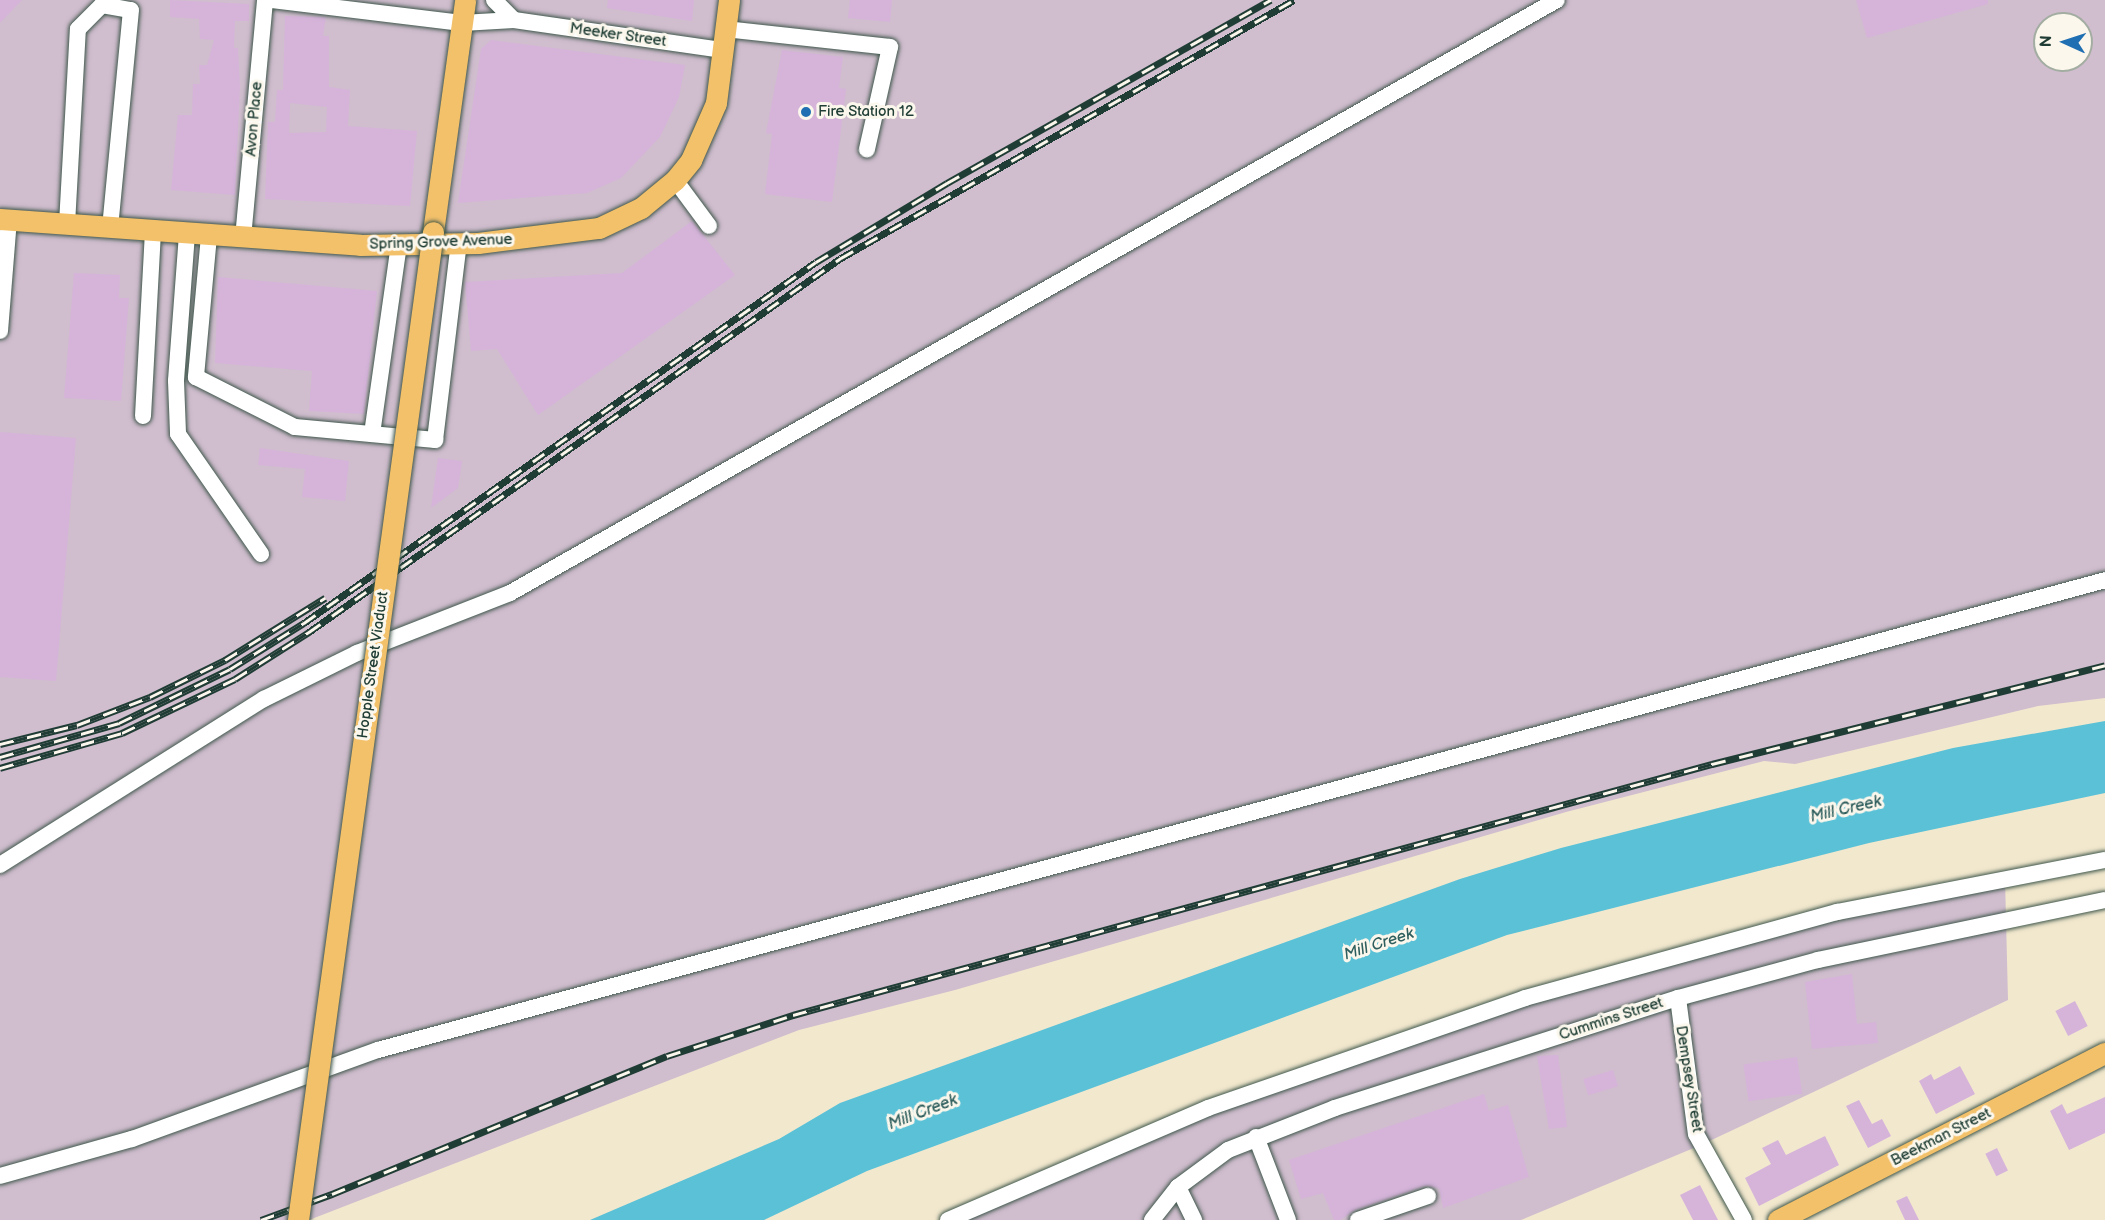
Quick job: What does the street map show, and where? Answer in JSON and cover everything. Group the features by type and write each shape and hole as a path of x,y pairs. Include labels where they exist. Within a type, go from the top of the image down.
{"main road":[{"name":"Hopple Street Viaduct","path":"298,1220 465,0"},
{"name":"Spring Grove Avenue","path":"5,220 209,236 399,244 459,243 599,228 641,208 675,180 706,133 716,103 729,0"},
{"name":"Beekman Street","path":"1778,1220 2105,1053"}],"street":[{"name":"Avon Place","path":"243,238 265,0"},
{"name":"Meeker Street","path":"272,0 462,23 514,20 723,50"},
{"path":"494,0 514,20"},
{"path":"0,866 264,699 357,653 510,592 1557,0"},
{"path":"67,224 78,29 102,5 131,10 110,228"},
{"path":"725,28 890,47 867,149"},
{"path":"675,180 709,226"},
{"path":"0,331 5,220"},
{"path":"143,416 153,231"},
{"path":"187,234 176,381 178,434 261,554"},
{"path":"209,236 196,377 295,427 435,440 459,243"},
{"path":"372,434 399,244"},
{"path":"0,1176 132,1139 378,1050 2105,580"},
{"path":"948,1220 1208,1108 1525,998 1837,912 2105,860"},
{"name":"Cummins Street","path":"1152,1220 1178,1186 1202,1166 1256,1137 1335,1108 1678,998 1818,960 2105,900"},
{"name":"Dempsey Street","path":"1678,998 1696,1134 1744,1220"},
{"path":"1256,1137 1288,1220"},
{"path":"1178,1186 1194,1220"},
{"path":"1358,1220 1428,1196"}],"shaded area":[{"path":"0,0 2105,0 2105,698 2038,706 1795,764 1764,761 1566,812 955,990 799,1030 309,1220 0,1220"},
{"path":"2005,879 2008,1000 1701,1145 1521,1220 948,1220 1036,1179 1525,998"}],"water":[{"name":"Mill Creek","path":"2105,721 2105,793 1869,843 1507,935 867,1171 764,1220 590,1220 779,1139 840,1103 1460,879 1561,848 1953,748"}],"building":[{"path":"0,0 22,0 0,23"},
{"path":"170,0 249,4 249,21 235,21 234,48 238,48 240,86 235,195 171,190 178,115 192,115 193,84 200,84 199,65 207,65 214,40 200,39 199,19 170,17"},
{"path":"608,0 694,0 692,21 607,8"},
{"path":"850,0 892,0 890,22 848,18"},
{"path":"1856,0 1988,0 1988,4 1867,38"},
{"path":"285,16 326,17 323,36 329,36 329,87 350,90 348,126 417,131 410,206 265,199 268,122 275,122 277,90 283,90","holes":["290,103 327,107 326,132 289,133"]},
{"path":"491,40 685,65 679,97 660,137 621,178 587,193 458,203 481,49"},
{"name":"Fire Station 12","path":"782,50 843,57 839,88 846,89 832,202 765,194 772,134 766,133"},
{"path":"692,221 735,275 538,415 497,349 471,351 465,282 622,273"},
{"path":"74,273 120,275 119,298 129,298 121,401 64,398"},
{"path":"218,277 377,291 364,414 309,411 312,371 215,363"},
{"path":"0,432 76,438 56,681 0,677"},
{"path":"260,448 349,461 345,501 302,497 305,469 258,465"},
{"path":"438,458 462,461 458,488 431,508"},
{"path":"1852,974 1857,1024 1876,1022 1878,1043 1812,1049 1805,982"},
{"path":"2075,1001 2088,1026 2068,1036 2055,1011"},
{"path":"1558,1055 1567,1127 1549,1129 1537,1056"},
{"path":"1797,1057 1802,1094 1749,1101 1744,1065"},
{"path":"1960,1066 1975,1094 1936,1114 1919,1081 1931,1074 1934,1080"},
{"path":"1613,1070 1618,1086 1588,1095 1583,1079"},
{"path":"1484,1094 1489,1111 1508,1105 1529,1177 1443,1208 1439,1188 1425,1186 1355,1210 1340,1220 1334,1220 1323,1193 1301,1199 1289,1160"},
{"path":"2105,1097 2105,1133 2069,1150 2050,1111 2062,1104 2067,1114"},
{"path":"1859,1100 1872,1124 1882,1119 1891,1136 1868,1148 1846,1106"},
{"path":"1825,1136 1839,1165 1759,1206 1745,1178 1771,1164 1762,1148 1778,1140 1786,1155"},
{"path":"1997,1148 2008,1170 1996,1176 1985,1154"},
{"path":"1700,1185 1718,1220 1693,1220 1680,1195"},
{"path":"1907,1196 1919,1220 1905,1220 1896,1201"}],"railway":[{"path":"0,757 119,723 230,669 304,623 816,262 947,183 1271,0"},
{"path":"0,768 122,733 235,679 309,632 841,258 1294,0"},
{"path":"0,744 77,725 150,697 225,660 325,598"},
{"path":"261,1220 332,1194 667,1056 793,1015 1712,764 2105,665"}],"place":[{"name":"Fire Station 12","path":"806,112"}]}
